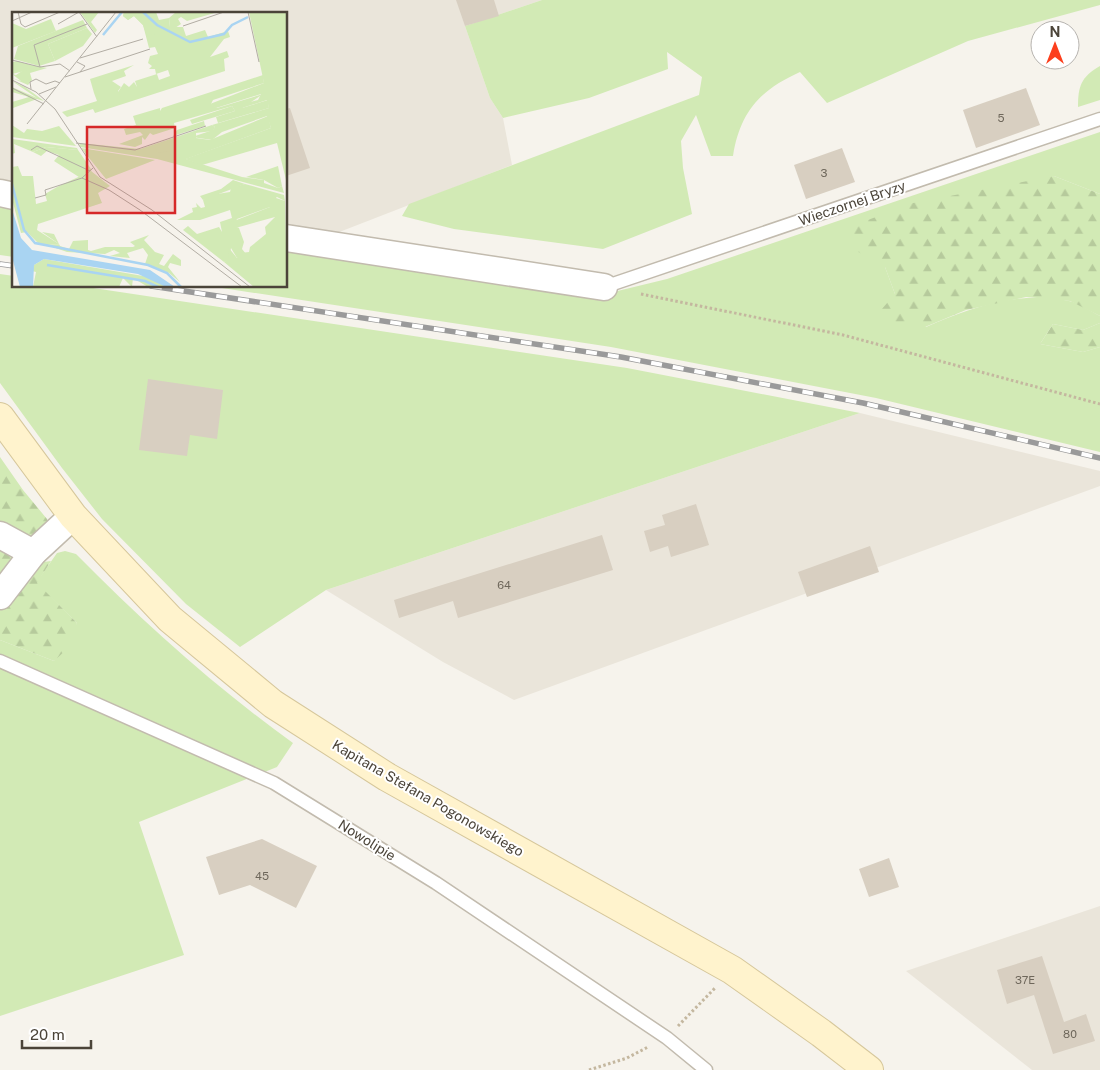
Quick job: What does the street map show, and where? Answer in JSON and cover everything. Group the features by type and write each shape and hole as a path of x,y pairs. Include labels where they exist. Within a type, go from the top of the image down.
{"main road":[{"name":"Kapitana Stefana Pogonowskiego","path":"0,417 73,516 170,619 273,704 387,777 732,970 821,1033 869,1070"}],"street":[{"path":"288,238 604,287"},
{"path":"0,596 33,553 73,516"},
{"path":"0,535 33,553"}],"lane":[{"name":"Wieczornej Bryzy","path":"604,287 1100,119"},
{"name":"Nowolipie","path":"0,661 274,783 436,883 667,1038 706,1070"}],"path":[{"path":"604,287 843,335 1100,404"}],"shaded area":[{"path":"0,0 542,0 465,26 490,98 503,118 512,165 293,250 288,249 288,12 12,12 12,205 0,203"},
{"path":"860,413 1100,471 1100,486 514,700 443,662 326,590"},
{"path":"1100,906 1100,1070 1032,1070 906,971"}],"green space":[{"path":"542,0 1100,0 1100,5 1045,20 1030,20 1030,24 968,41 827,103 800,72 774,87 754,104 741,127 733,156 711,156 696,115 681,141 683,168 692,214 603,249 454,229 402,216 409,204 699,95 702,77 667,52 668,69 589,98 503,118 490,98 465,26"},
{"path":"1100,66 1100,100 1078,107 1082,83 1089,74"},
{"path":"1100,132 1100,194 1054,176 885,267 895,294 926,327 960,313 1013,299 1050,298 1073,302 1100,316 1100,323 1083,330 1053,324 1040,344 1083,352 1100,347 1100,452 876,398 611,347 222,288 288,288 288,249 601,295 667,279"},
{"path":"1054,176 1100,194 1100,316 1070,301 1026,297 966,310 925,327 887,322 881,310 895,294 885,267 853,249 844,229 913,203"},
{"path":"0,207 12,209 12,257 0,255"},
{"path":"0,274 12,276 12,288 93,288 627,368 860,413 326,590 240,647 186,604 102,519 0,383"},
{"path":"1100,323 1100,347 1083,352 1040,344 1053,324 1083,330"},
{"path":"0,457 23,490 47,519 49,525 36,563 51,561 37,583 77,623 67,649 54,661 0,640"},
{"path":"65,551 76,554 127,605 180,653 235,699 293,743 277,767 139,822 184,955 0,1016 0,640 54,661 77,623 36,583 57,553"}],"building":[{"path":"456,0 494,0 499,16 465,26"},
{"path":"1026,88 1040,125 976,148 963,110"},
{"path":"288,108 290,108 310,168 288,175"},
{"path":"842,148 855,182 806,199 794,165"},
{"path":"148,379 223,390 217,439 190,435 187,456 139,450"},
{"path":"696,504 709,545 671,557 668,546 650,552 644,531 665,525 662,515"},
{"path":"602,535 613,570 458,618 453,601 399,618 394,600"},
{"path":"870,546 879,572 807,597 798,572"},
{"path":"262,839 317,866 296,908 250,885 219,895 206,857"},
{"path":"889,858 899,887 869,897 859,869"},
{"path":"1042,956 1064,1022 1086,1014 1095,1041 1053,1054 1034,995 1007,1004 997,970"}],"railway":[{"path":"0,264 12,266"},
{"path":"164,288 621,357 863,403 1100,458"}]}
